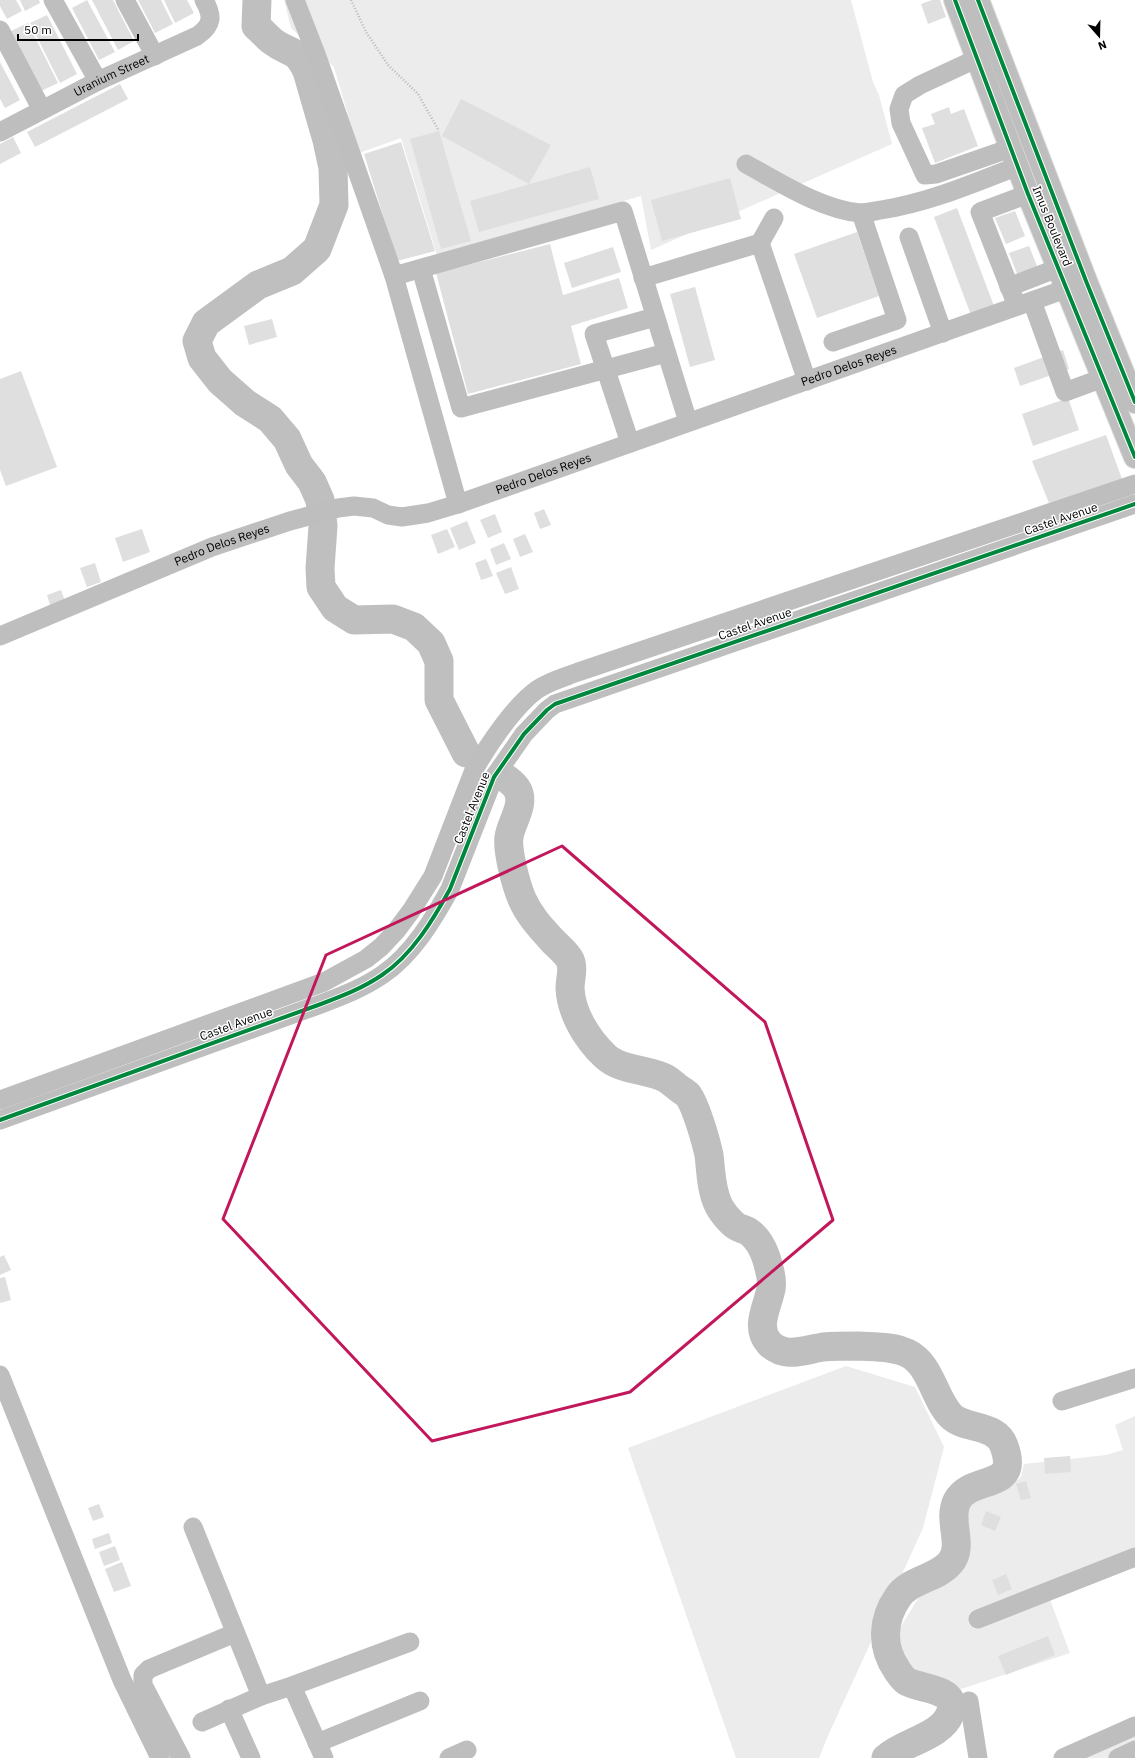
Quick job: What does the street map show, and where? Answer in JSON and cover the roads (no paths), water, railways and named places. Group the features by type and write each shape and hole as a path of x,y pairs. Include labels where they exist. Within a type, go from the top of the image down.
{"main road":[{"name":"Imus Boulevard","path":"955,0 976,59 1058,268 1076,285 1135,402"},
{"name":"Imus Boulevard","path":"978,0 1076,285 1103,378 1135,457"}],"street":[{"path":"53,0 98,81"},
{"path":"125,0 155,56"},
{"path":"295,0 316,54 394,276 458,504"},
{"name":"Uranium Street","path":"0,132 98,81 155,56 204,31 211,20 207,5"},
{"path":"0,30 42,110"},
{"path":"976,59 920,85 904,95 899,109 901,123 925,175 936,174 1014,157"},
{"path":"746,164 802,195 830,206 861,213 901,207 952,191 1014,157"},
{"path":"1028,194 980,212 1009,287 1024,304 1065,392 1103,378"},
{"path":"394,276 623,211 688,422"},
{"path":"833,342 897,320 861,213"},
{"path":"643,278 760,243 774,218"},
{"path":"909,237 943,333"},
{"path":"760,243 807,381"},
{"path":"1009,287 1058,268"},
{"path":"421,269 461,408 666,353"},
{"name":"Pedro Delos Reyes","path":"0,636 212,548 310,515 338,508 354,506 373,508 388,515 402,517 428,513 458,504 1076,285"},
{"path":"630,443 594,334 655,317"},
{"name":"Castel Avenue","path":"0,1100 324,982 366,959 381,947 400,926 433,876 474,770 482,756 524,702 543,686 578,672 1135,484"},
{"name":"Castel Avenue","path":"0,1120 320,1004 365,985 383,974 415,943 441,906 450,889 494,777 528,730 546,710 555,704 1135,504"},
{"path":"0,1375 122,1680 160,1758"},
{"path":"1062,1401 1135,1378"},
{"path":"193,1527 261,1696"},
{"path":"978,1619 1135,1557"},
{"path":"181,1758 143,1685 143,1675 149,1669 235,1633"},
{"path":"202,1722 261,1696 410,1642"},
{"path":"292,1686 321,1750 420,1701"},
{"path":"969,1700 978,1758"},
{"path":"229,1709 251,1758"},
{"path":"1063,1758 1135,1726"},
{"path":"449,1758 467,1750"},
{"path":"1118,1758 1135,1750"}],"waterway":[{"path":"257,0 256,26 272,41 295,54 303,63 307,71 327,140 333,168 334,205 317,249 292,271 258,285 206,323 197,341 202,358 220,381 245,403 270,419 287,439 299,465 312,482 320,500 323,526 320,568 321,587 335,608 354,620 393,619 414,627 431,643 439,661 439,700 466,753"},
{"path":"507,779 517,789 520,801 510,831 509,851 512,868 522,899 535,920 570,960 572,970 570,988 573,1007 581,1025 592,1042 611,1061 626,1067 658,1075 687,1094 691,1100 708,1149 713,1186 718,1204 723,1213 731,1222 753,1235 762,1248 766,1258 770,1273 771,1287 762,1324 765,1337 769,1343 781,1351 788,1352 823,1347 858,1346 890,1348 907,1353 922,1365 940,1401 951,1416 964,1423 987,1430 1000,1439 1004,1446 1007,1460 1006,1470 992,1481 973,1487 964,1493 957,1501 954,1509 956,1549 950,1563 938,1573 909,1586 903,1591 898,1597 889,1615 886,1624 886,1643 892,1661 903,1678 912,1684 944,1694 952,1705 950,1714 939,1728 893,1752 886,1758"}]}
